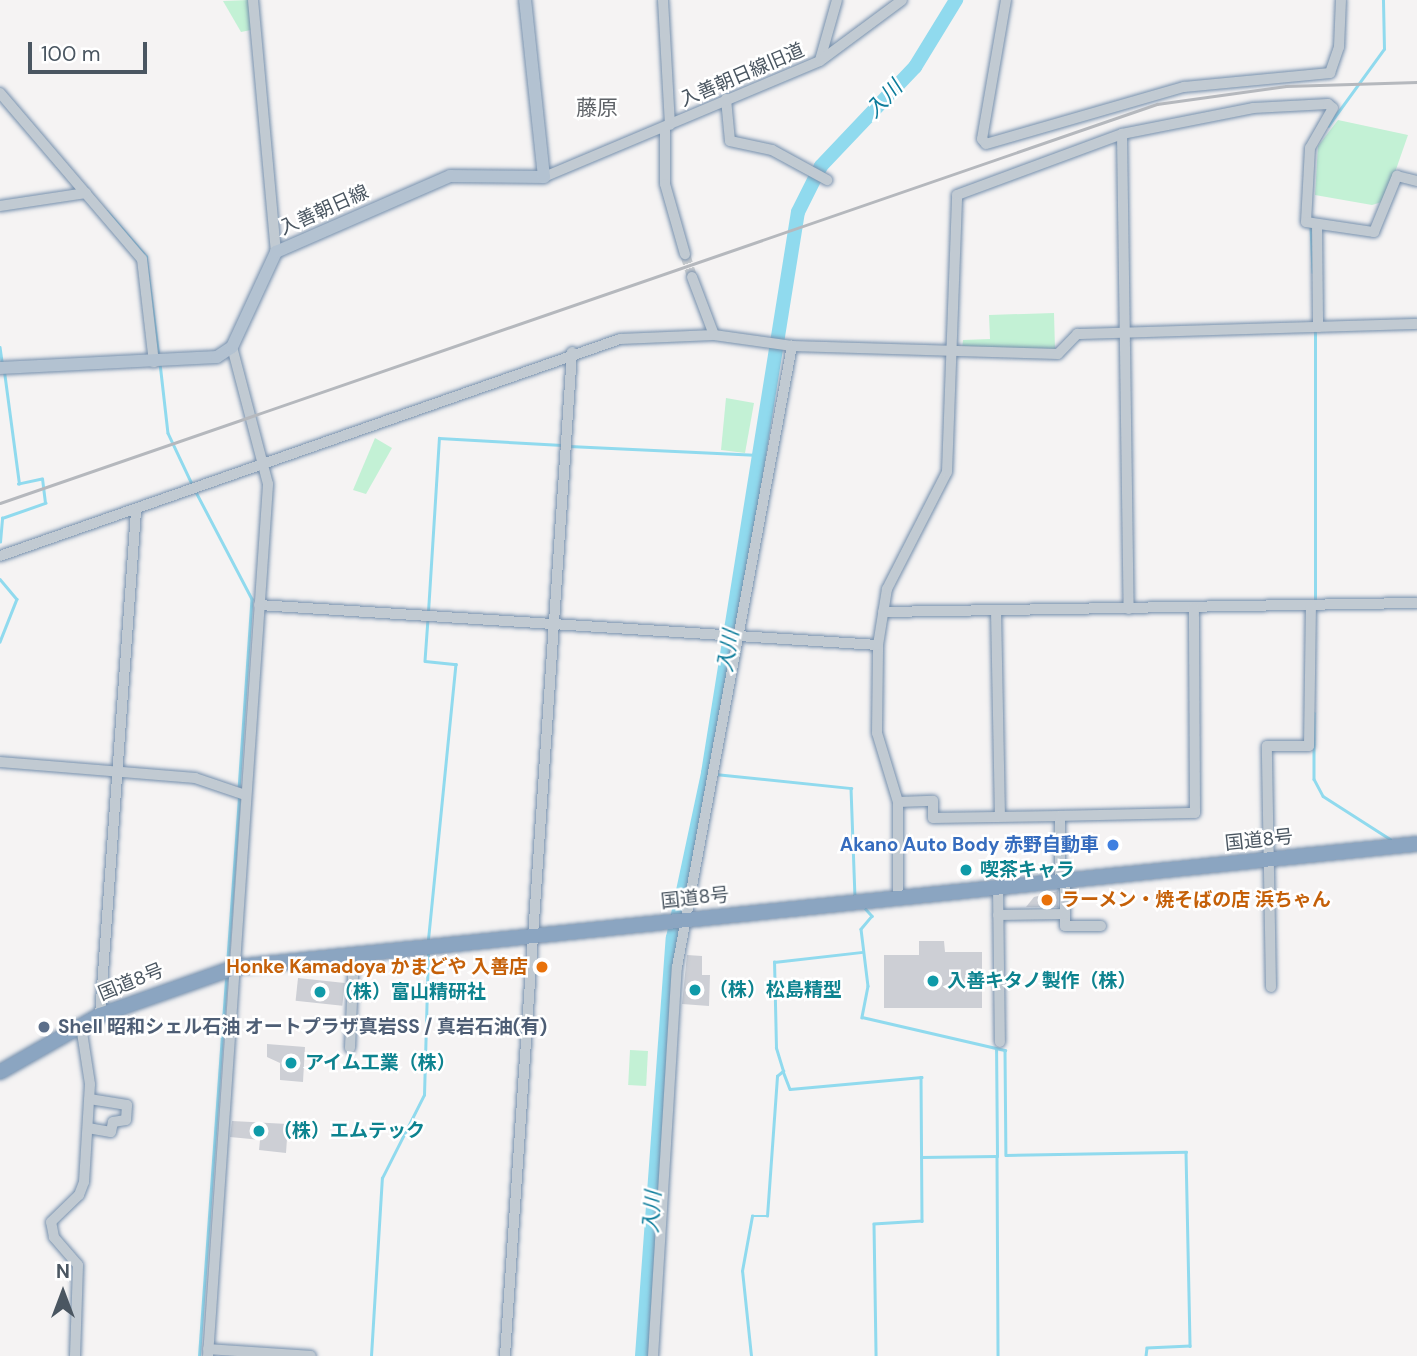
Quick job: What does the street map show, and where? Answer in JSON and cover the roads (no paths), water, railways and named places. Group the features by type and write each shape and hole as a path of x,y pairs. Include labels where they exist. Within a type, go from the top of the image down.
{"highway":[{"name":"国道8号","path":"0,1072 100,1016 236,967 1417,844"}],"main road":[{"path":"525,0 544,177"},
{"name":"入善朝日線","path":"232,347 276,253 450,176 544,177"},
{"path":"0,368 208,359 232,347"}],"street":[{"path":"253,0 276,253"},
{"path":"663,0 666,184 684,254"},
{"path":"820,61 837,0"},
{"name":"入善朝日線旧道","path":"544,177 667,127 726,99 757,92 820,61 902,0"},
{"path":"1006,0 982,139 986,144 1184,87 1330,73 1339,47 1341,0"},
{"path":"0,93 142,259 154,362"},
{"path":"726,99 730,141 772,150 827,180"},
{"path":"898,897 898,802 877,733 878,645 883,611 901,556 947,472 957,195 1122,134 1253,108 1328,104 1334,108 1310,148 1306,222 1374,232 1397,176 1417,181"},
{"path":"1122,134 1129,609"},
{"path":"0,206 86,193"},
{"path":"1317,224 1318,327"},
{"path":"692,277 714,335"},
{"path":"0,556 267,467 572,352 621,339 714,335 766,340 792,346 953,354 1058,354 1077,334 1417,324"},
{"path":"653,1356 677,967 743,635 792,346"},
{"path":"232,347 267,467 236,967 208,1352 311,1356"},
{"path":"505,1356 572,352"},
{"path":"100,1016 136,511"},
{"path":"883,611 1417,603"},
{"path":"259,605 556,622 878,645"},
{"path":"1271,987 1267,746 1309,746 1311,605"},
{"path":"898,802 933,802 933,818 1195,813 1194,608"},
{"path":"996,610 1000,816"},
{"path":"0,762 195,778 245,795"},
{"path":"1060,816 1065,926 1101,926"},
{"path":"998,887 1000,1042"},
{"path":"998,915 1065,914"},
{"path":"351,1048 354,953"},
{"path":"75,1356 78,1265 54,1237 51,1222 79,1195 85,1182 89,1099 81,1026"},
{"path":"88,1128 111,1132 113,1122 125,1120 127,1105 89,1099"}],"waterway":[{"name":"入川","path":"642,1356 673,938 708,773 798,212 821,166 915,67 956,0"},
{"path":"1328,126 1384,49 1383,0"},
{"path":"107,211 146,256 159,357"},
{"path":"1311,226 1313,272"},
{"path":"1315,331 1315,601"},
{"path":"0,347 2,362"},
{"path":"160,363 168,433 192,484"},
{"path":"0,542 2,518 45,503 42,479 19,484 4,372"},
{"path":"428,612 439,438 562,445"},
{"path":"569,446 759,455"},
{"path":"195,490 252,599 239,791"},
{"path":"0,579 17,599 0,642"},
{"path":"428,619 425,661 456,664 428,943"},
{"path":"1314,713 1314,779 1323,796 1393,841"},
{"path":"715,774 851,788 855,896"},
{"path":"227,965 239,797"},
{"path":"864,907 872,916 861,929 868,986 862,1017 1005,1050 1006,1155 1186,1152 1190,1346 1147,1348 1146,1356"},
{"path":"751,1356 742,1271 752,1216 767,1216 777,1076 783,1071 776,1048 774,962 862,952"},
{"path":"371,1356 382,1178 424,1095 428,953"},
{"path":"199,1356 226,975"},
{"path":"921,1157 997,1156 996,1050"},
{"path":"783,1071 790,1089 921,1077 922,1221 874,1224 876,1356"},
{"path":"997,1156 998,1356"}],"tunnel":[{"path":"685,254 692,277"}],"railway":[{"path":"0,503 1157,104 1286,86 1417,82"}],"place":[{"name":"Akano Auto Body 赤野自動車","path":"1113,845"},
{"name":"喫茶キャラ","path":"966,870"},
{"name":"ラーメン・焼そばの店 浜ちゃん","path":"1047,900"},
{"name":"Honke Kamadoya かまどや 入善店","path":"542,967"},
{"name":"入善キタノ製作（株）","path":"933,981"},
{"name":"（株）松島精型","path":"695,990"},
{"name":"（株）富山精研社","path":"320,992"},
{"name":"Shell 昭和シェル石油 オートプラザ真岩SS / 真岩石油(有)","path":"44,1027"},
{"name":"アイム工業（株）","path":"291,1063"},
{"name":"（株）エムテック","path":"259,1131"}],"district":[{"name":"藤原","path":"597,108"}]}
